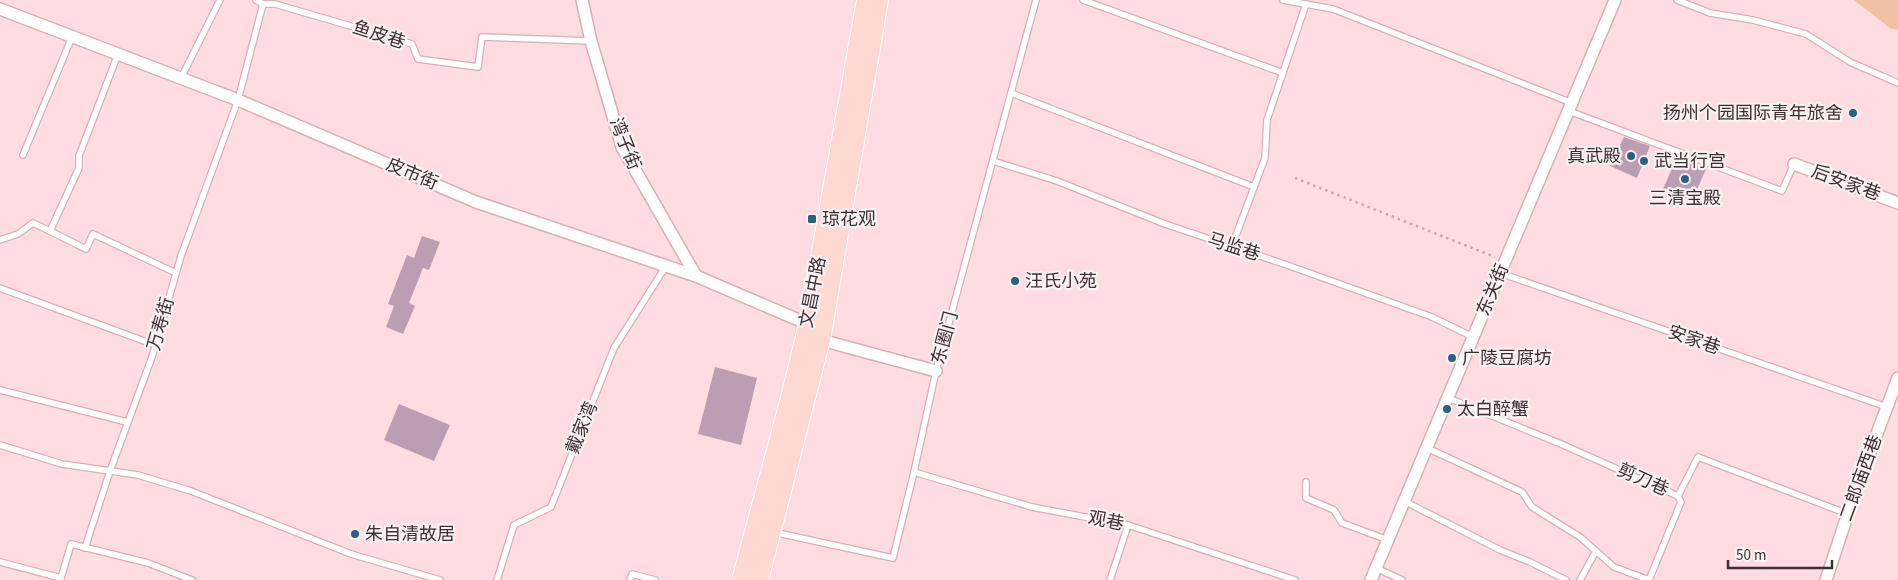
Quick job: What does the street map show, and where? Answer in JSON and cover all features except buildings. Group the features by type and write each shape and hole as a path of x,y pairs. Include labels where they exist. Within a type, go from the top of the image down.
{"main road":[{"name":"文昌中路","path":"740,580 790,398 808,324 866,0"},
{"name":"文昌中路","path":"759,580 821,340 879,0"}],"street":[{"name":"湾子街","path":"582,0 591,41 622,147 696,276"},
{"name":"东关街","path":"1371,580 1615,0"},
{"name":"皮市街","path":"0,9 238,100 476,202 696,276 808,324 821,340"},
{"name":"后安家巷","path":"1794,164 1898,203"},
{"path":"821,340 936,371"},
{"name":"二郎庙西巷","path":"1826,580 1898,378"}],"lane":[{"path":"181,78 220,0"},
{"name":"鱼皮巷","path":"256,0 263,4 275,4 412,44 418,59 478,67 482,37 591,41"},
{"name":"东圈门","path":"771,532 892,558 914,472 936,371 1036,0"},
{"path":"1083,0 1283,73"},
{"path":"1283,0 1333,9 1782,192 1794,164"},
{"path":"1677,0 1710,13 1753,20 1806,34 1850,62 1898,82"},
{"name":"万寿街","path":"85,548 110,471 155,346 176,273 238,100 263,4"},
{"path":"1232,246 1265,158 1267,120 1306,4"},
{"path":"23,155 72,37"},
{"path":"50,231 78,168 79,156 118,54"},
{"path":"1011,93 1254,188"},
{"name":"马监巷","path":"993,161 1057,181 1165,224 1432,317 1473,338"},
{"path":"0,240 18,234 33,223 86,249 93,234 176,273"},
{"name":"戴家湾","path":"497,580 514,525 551,507 614,348 666,266"},
{"name":"安家巷","path":"1500,273 1887,407"},
{"path":"0,288 155,346"},
{"path":"0,390 128,422"},
{"name":"剪刀巷","path":"1448,398 1561,444 1678,496 1698,457 1848,514"},
{"path":"0,444 62,464 138,474 192,491 351,554 440,580"},
{"path":"1427,448 1522,492 1532,507 1580,537 1614,567 1648,580 1681,502 1678,496"},
{"name":"观巷","path":"914,472 1032,507 1128,525 1295,580"},
{"path":"1306,482 1306,498 1334,510 1342,523 1388,540"},
{"path":"1404,501 1500,550 1566,580"},
{"path":"1110,580 1128,525"},
{"path":"0,562 61,578 72,544 148,563 192,580"},
{"path":"1580,580 1596,551"},
{"path":"1376,568 1402,580"},
{"path":"630,580 632,574 655,580"}],"path":[{"path":"1294,178 1505,261"}],"shaded area":[{"path":"1854,0 1898,0 1898,30 1890,28"}],"place":[{"name":"扬州个园国际青年旅舍","path":"1853,113"},
{"name":"真武殿","path":"1631,156"},
{"name":"武当行宫","path":"1644,161"},
{"name":"三清宝殿","path":"1685,179"},
{"name":"琼花观","path":"812,219"},
{"name":"汪氏小苑","path":"1015,281"},
{"name":"广陵豆腐坊","path":"1452,358"},
{"name":"太白醉蟹","path":"1447,409"},
{"name":"朱自清故居","path":"355,534"}]}
